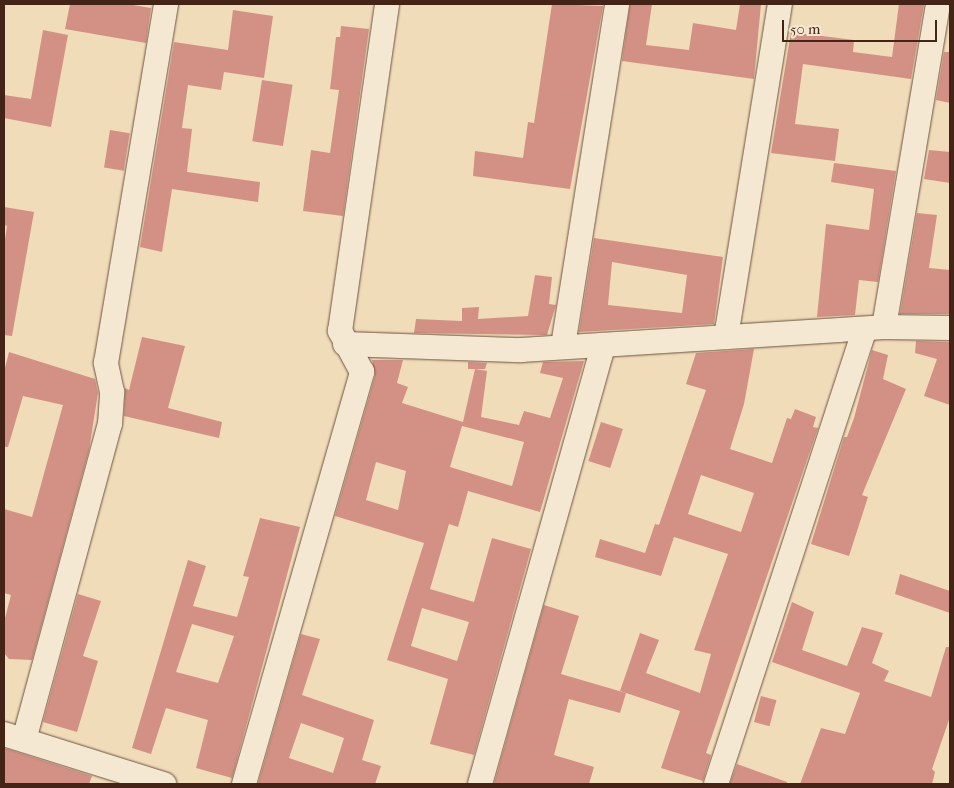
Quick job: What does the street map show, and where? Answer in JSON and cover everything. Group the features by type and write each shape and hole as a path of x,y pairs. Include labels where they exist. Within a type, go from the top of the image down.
{"street":[{"path":"164,784 14,737 110,424 112,392 106,363 166,4"},
{"path":"244,784 362,372 345,344 340,331 387,4"},
{"path":"563,346 617,4"},
{"path":"726,337 780,4"},
{"path":"716,784 874,329 938,4"},
{"path":"345,344 521,350 874,329 950,328"},
{"path":"480,784 603,345"}],"building":[{"path":"70,4 127,4 151,8 146,43 65,29"},
{"path":"552,4 603,6 570,189 473,176 475,151 523,158 528,122 534,123"},
{"path":"630,4 652,4 646,45 689,50 693,23 736,30 740,4 761,4 754,79 622,61"},
{"path":"899,4 924,4 911,79 803,64 795,124 839,129 835,161 771,153 791,32 854,40 853,52 892,57"},
{"path":"233,10 273,16 264,78 224,72 221,90 188,85 182,128 192,129 187,172 260,182 258,202 172,189 162,252 140,247 174,42 228,50"},
{"path":"341,26 369,29 343,216 303,211 311,150 330,153 339,90 330,89 336,37 340,37"},
{"path":"43,30 68,35 51,127 4,118 4,95 31,99"},
{"path":"944,52 950,52 950,103 936,100"},
{"path":"262,80 293,85 283,146 252,141"},
{"path":"110,130 130,133 124,171 104,168"},
{"path":"929,150 950,152 950,183 924,179"},
{"path":"834,163 896,171 878,282 859,280 855,315 817,317 826,224 869,230 874,189 831,182"},
{"path":"4,207 34,212 12,336 4,335 4,246 7,226 4,225"},
{"path":"917,213 937,215 929,268 950,270 950,314 900,314"},
{"path":"594,238 723,257 714,324 579,332","holes":["612,262 687,275 682,313 608,305"]},
{"path":"535,275 552,277 549,304 556,305 547,335 414,333 416,319 462,321 462,308 479,307 478,319 528,316"},
{"path":"142,337 185,346 168,408 222,422 219,438 124,416 125,388 129,390"},
{"path":"916,341 950,342 950,405 924,396 937,359 915,353"},
{"path":"754,349 744,404 730,449 772,463 787,418 791,419 795,409 816,417 813,427 818,428 706,753 711,755 703,781 661,768 680,711 620,691 640,633 659,640 646,673 700,693 711,654 694,650 728,554 674,537 661,576 595,557 600,539 645,553 655,524 659,525 706,390 686,384 696,353","holes":["701,475 754,493 741,532 688,514"]},
{"path":"872,350 888,355 883,379 906,389 862,495 868,497 849,556 811,544 844,437 847,437 854,418"},
{"path":"9,352 95,379 98,393 89,450 32,660 9,659 4,653 4,622 11,595 4,593 4,509 32,517 63,405 23,396 8,447 4,447 4,372"},
{"path":"372,360 403,360 397,383 408,387 402,403 463,422 475,369 487,371 481,417 519,425 524,411 550,418 563,378 540,373 543,362 584,361 540,512 468,491 458,527 449,524 430,589 474,602 492,538 531,549 474,755 430,744 448,679 387,660 424,543 335,516 375,376","holes":["462,426 524,442 512,486 450,467","376,462 406,471 398,510 366,500","422,608 469,622 457,661 411,646"]},
{"path":"468,362 487,363 485,369 468,369"},
{"path":"601,422 623,429 610,468 588,461"},
{"path":"260,518 300,527 232,778 196,768 208,720 166,708 151,754 132,748 188,560 206,566 193,606 237,617 249,577 243,576","holes":["192,624 234,636 218,683 176,672"]},
{"path":"900,574 950,591 950,613 895,594"},
{"path":"78,594 101,601 83,656 98,661 77,732 43,722"},
{"path":"792,602 814,612 802,650 847,666 862,627 883,633 872,663 889,671 884,681 931,697 946,647 950,647 950,717 932,769 935,772 932,784 800,784 821,728 845,734 860,693 772,662"},
{"path":"544,605 579,616 561,674 626,693 620,713 569,699 554,755 594,767 589,784 494,784"},
{"path":"301,634 320,639 302,695 374,720 362,760 381,766 375,784 258,784","holes":["301,723 344,738 333,773 289,758"]},
{"path":"761,696 776,700 769,726 754,722"},
{"path":"4,748 92,776 89,784 4,784"},
{"path":"737,764 787,782 787,784 730,784"}]}
